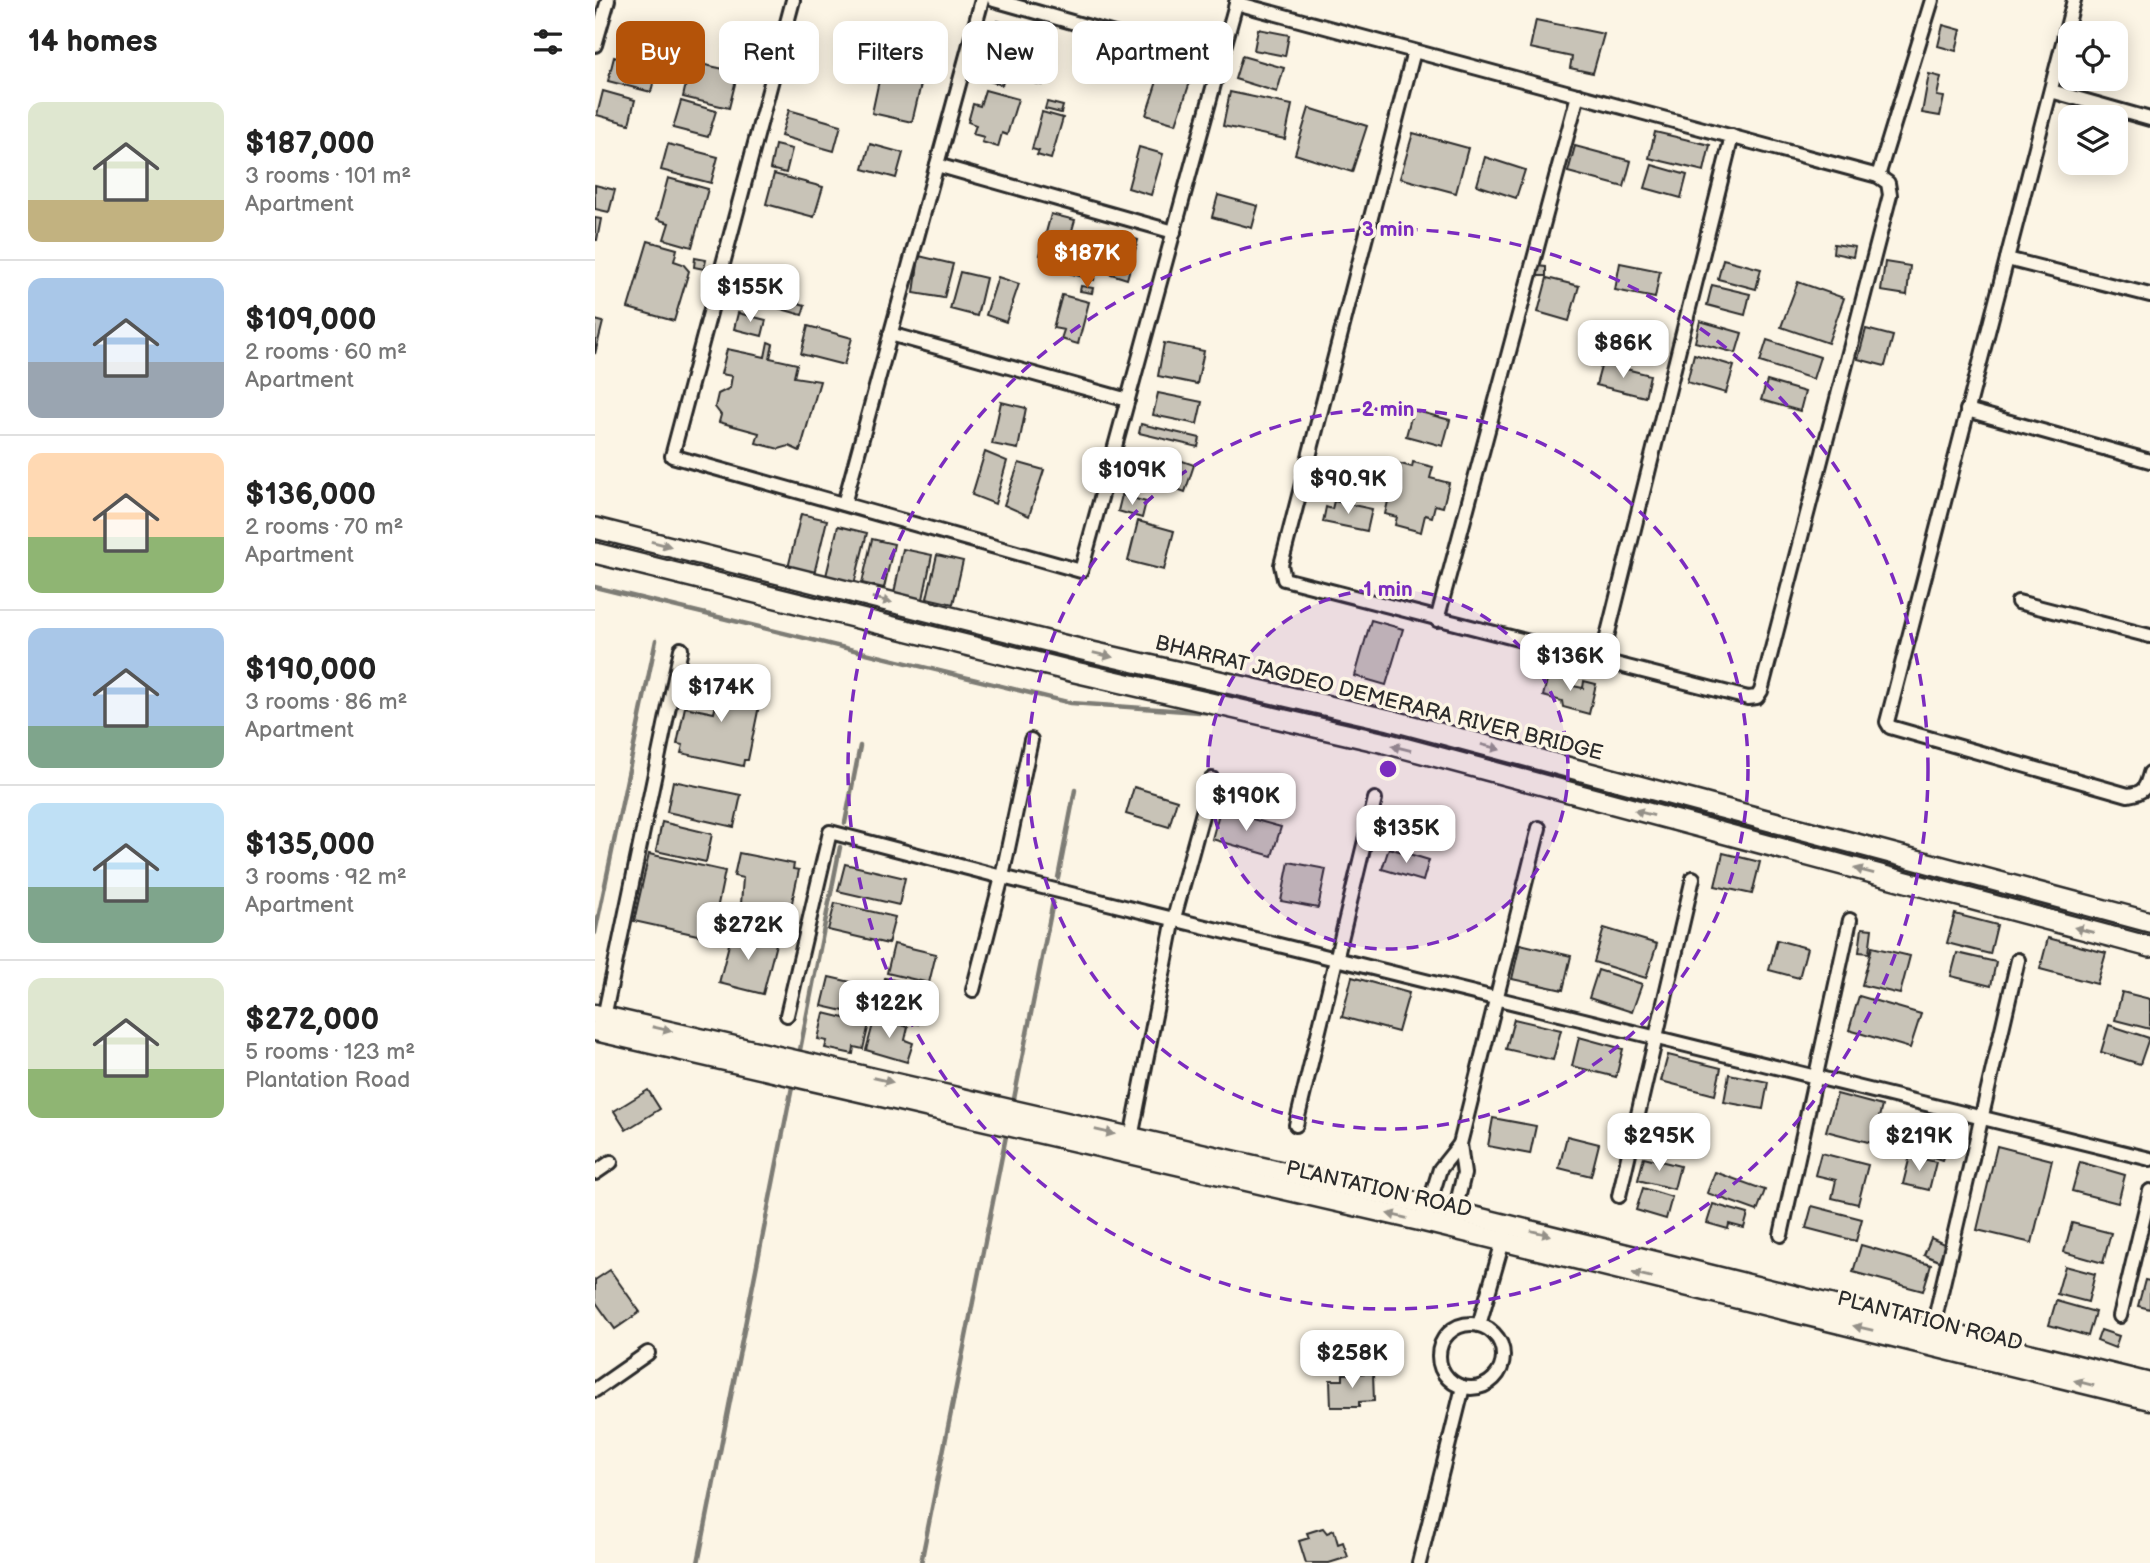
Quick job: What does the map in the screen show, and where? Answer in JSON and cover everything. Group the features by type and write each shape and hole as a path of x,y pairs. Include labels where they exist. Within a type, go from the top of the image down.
{"main road":[{"name":"BHARRAT JAGDEO DEMERARA RIVER BRIDGE","path":"595,528 1083,650 1391,720 2150,922"},
{"name":"BHARRAT JAGDEO DEMERARA RIVER BRIDGE","path":"595,553 1075,672 1373,740 2150,947"}],"street":[{"path":"595,46 608,0"},
{"path":"793,0 673,456 1081,571 1215,84"},
{"path":"844,504 982,0"},
{"path":"994,0 1072,22"},
{"path":"1878,176 1932,0"},
{"path":"2074,0 1887,722 1890,727 2128,795 2140,794 2146,788 2150,773"},
{"path":"1232,21 1237,2 1878,176 1888,183 1890,195 1761,691 1757,697 1748,698 1284,579 1281,565 1414,51"},
{"path":"2051,91 2150,119"},
{"path":"1437,620 1578,95"},
{"path":"1601,661 1732,136"},
{"path":"937,165 1174,232"},
{"path":"2007,259 2150,295"},
{"path":"890,334 1128,401"},
{"path":"1967,410 2150,461"},
{"path":"2018,602 2150,636"},
{"path":"599,1024 681,649"},
{"path":"973,990 1002,877 1031,740"},
{"path":"1131,1138 1174,918 1212,779"},
{"path":"1296,1125 1375,799"},
{"path":"1453,1220 1464,1174 1460,1144 1539,828"},
{"path":"787,1016 831,832 1002,877 2150,1159"},
{"path":"1619,1196 1693,878"},
{"path":"1781,1236 1850,920"},
{"path":"1933,1327 2018,960"},
{"name":"PLANTATION ROAD","path":"599,1024 1131,1138 1426,1214"},
{"name":"PLANTATION ROAD","path":"599,1024 1453,1220 2150,1400"},
{"path":"1426,1214 1440,1169 1460,1144"},
{"path":"595,1173 611,1162"},
{"path":"2120,1316 2150,1191"},
{"path":"1479,1325 1505,1233"},
{"name":"PLANTATION ROAD","path":"1505,1233 1933,1327 2150,1383"},
{"path":"1479,1325 1499,1340 1502,1364 1487,1384 1463,1387 1443,1373 1440,1348 1455,1329 1479,1325"},
{"path":"595,1391 648,1353"},
{"path":"1419,1563 1463,1387"}],"building":[{"path":"1536,20 1604,34 1593,73 1570,68 1572,57 1530,48"},
{"path":"1943,25 1961,30 1956,51 1938,46"},
{"path":"1258,29 1289,35 1285,56 1254,50"},
{"path":"1242,56 1284,68 1277,92 1235,79"},
{"path":"614,57 616,57 616,83 608,81"},
{"path":"705,65 719,68 719,84 735,84 729,108 683,97 686,84 705,84"},
{"path":"1929,74 1941,77 1937,96 1944,97 1940,116 1922,113"},
{"path":"620,84 653,84 651,92"},
{"path":"878,84 921,84 912,122 872,113"},
{"path":"1156,84 1189,84 1176,124 1146,115"},
{"path":"985,90 1018,99 1007,135 1002,133 998,147 982,142 984,137 973,134 976,125 968,122 973,104 980,106"},
{"path":"603,91 635,100 629,124 597,115"},
{"path":"1230,92 1292,105 1285,139 1223,126"},
{"path":"681,101 716,111 708,137 673,128"},
{"path":"1047,102 1063,106 1061,113 1045,109"},
{"path":"1309,108 1367,126 1352,172 1295,154"},
{"path":"789,110 841,125 834,151 781,136"},
{"path":"1042,112 1063,118 1051,159 1037,155 1039,151 1032,149"},
{"path":"1655,132 1710,145 1704,171 1649,158"},
{"path":"1413,133 1468,148 1456,193 1400,178"},
{"path":"668,144 718,157 711,183 661,170"},
{"path":"870,144 903,153 896,178 863,169"},
{"path":"775,145 792,149 786,173 770,169"},
{"path":"1575,146 1631,161 1624,187 1568,172"},
{"path":"1139,147 1163,154 1151,195 1128,188"},
{"path":"1485,157 1525,170 1516,198 1477,185"},
{"path":"1652,165 1687,175 1681,198 1645,188"},
{"path":"774,174 823,187 814,217 766,204"},
{"path":"668,178 708,189 692,247 664,239 669,223 657,219"},
{"path":"595,185 615,190 609,212 595,209"},
{"path":"1218,195 1258,206 1252,228 1212,217"},
{"path":"1051,214 1075,220 1063,262 1040,255"},
{"path":"595,218 601,219 597,240 595,240"},
{"path":"1081,230 1105,237 1094,280 1069,273"},
{"path":"1116,233 1138,240 1127,279 1105,272"},
{"path":"648,241 677,249 674,261 683,264 689,271 674,321 628,308"},
{"path":"1834,244 1855,247 1853,257 1833,253"},
{"path":"919,256 953,264 944,298 914,293"},
{"path":"695,258 706,260 704,269 694,267"},
{"path":"1723,259 1761,269 1756,289 1718,279"},
{"path":"1885,262 1910,266 1907,295 1881,291"},
{"path":"1620,263 1660,271 1655,298 1615,290"},
{"path":"1536,266 1546,267 1546,276 1536,276"},
{"path":"960,272 986,278 977,316 950,309"},
{"path":"998,277 1019,284 1006,322 986,315"},
{"path":"1547,278 1579,286 1569,321 1538,312"},
{"path":"1798,282 1844,298 1828,343 1781,327"},
{"path":"733,284 805,305 802,315 730,294"},
{"path":"1712,285 1750,294 1745,315 1707,305"},
{"path":"1081,286 1093,288 1092,293 1080,291"},
{"path":"1062,295 1089,302 1078,344 1061,339 1064,330 1053,328"},
{"path":"738,313 766,320 762,336 734,329"},
{"path":"595,320 603,322 595,354"},
{"path":"1700,321 1742,333 1736,353 1695,342"},
{"path":"808,326 852,338 844,365 801,354"},
{"path":"1866,329 1893,336 1885,366 1858,359"},
{"path":"1767,340 1820,357 1813,379 1760,362"},
{"path":"768,342 773,344 770,358 797,364 794,377 820,381 800,451 789,446 779,449 756,443 759,433 719,422 721,415 715,407 718,394 730,388 732,376 721,374 727,349 765,357"},
{"path":"1164,343 1204,351 1197,384 1158,376"},
{"path":"1694,354 1734,366 1726,393 1687,382"},
{"path":"1602,363 1650,375 1645,397 1596,385"},
{"path":"1767,381 1805,392 1800,411 1761,400"},
{"path":"1158,393 1202,402 1197,424 1153,415"},
{"path":"1001,402 1026,408 1018,449 992,444"},
{"path":"1413,410 1450,420 1443,446 1406,436"},
{"path":"1141,424 1200,438 1198,447 1139,433"},
{"path":"985,452 1007,461 995,504 972,495"},
{"path":"1157,452 1194,465 1185,492 1147,478"},
{"path":"1413,462 1433,467 1430,478 1449,483 1443,507 1435,505 1432,517 1425,515 1421,532 1395,525 1397,517 1385,514 1397,463 1412,467"},
{"path":"1019,463 1044,470 1029,516 1004,505"},
{"path":"1122,495 1146,502 1142,518 1118,511"},
{"path":"1334,501 1372,509 1367,531 1323,522 1326,507 1332,509"},
{"path":"801,514 827,520 814,574 788,568"},
{"path":"1138,521 1174,531 1164,570 1128,561"},
{"path":"838,526 867,533 848,608 820,601"},
{"path":"872,539 894,544 884,588 862,583"},
{"path":"903,549 932,555 921,609 892,603"},
{"path":"937,555 963,561 953,604 927,598"},
{"path":"1371,620 1403,629 1386,685 1355,676"},
{"path":"1549,672 1575,678 1573,686 1583,688 1584,681 1596,684 1589,714 1563,707 1562,701 1543,696"},
{"path":"694,677 719,682 717,691 735,695 737,686 762,691 748,760 744,760 743,766 681,753 683,745 677,744 685,707 714,713 717,700 691,694"},
{"path":"673,781 741,795 734,827 667,812"},
{"path":"1134,787 1177,800 1169,827 1126,814"},
{"path":"1220,810 1281,827 1272,856 1212,839"},
{"path":"662,822 712,834 706,862 656,851"},
{"path":"1389,848 1429,860 1423,881 1382,869"},
{"path":"739,853 794,864 793,869 799,870 791,907 783,905 782,911 771,909 768,921 751,917 754,907 741,904 743,878 734,876"},
{"path":"1723,853 1760,862 1752,894 1715,886"},
{"path":"649,854 725,871 711,938 634,921"},
{"path":"1289,862 1326,869 1318,908 1281,901"},
{"path":"845,864 905,878 899,905 838,891"},
{"path":"835,903 895,917 888,944 828,930"},
{"path":"1955,914 1997,925 1990,954 1947,943"},
{"path":"1604,928 1657,944 1646,978 1594,962"},
{"path":"1862,928 1872,929 1869,953 1859,952"},
{"path":"733,929 777,940 763,994 719,983"},
{"path":"2048,938 2106,953 2097,984 2040,969"},
{"path":"1777,940 1807,948 1799,978 1769,970"},
{"path":"894,944 936,954 929,983 887,973"},
{"path":"1520,944 1571,956 1563,990 1512,979"},
{"path":"1872,947 1910,956 1900,994 1862,985"},
{"path":"1957,953 1996,962 1991,986 1951,976"},
{"path":"1598,970 1642,984 1632,1012 1589,998"},
{"path":"829,977 877,988 870,1017 822,1006"},
{"path":"1352,977 1409,993 1398,1032 1342,1017"},
{"path":"885,978 927,987 918,1024 877,1014"},
{"path":"2122,992 2150,999 2150,1029 2115,1020"},
{"path":"1859,996 1921,1014 1910,1048 1849,1030"},
{"path":"824,1013 869,1024 863,1049 854,1047 853,1054 825,1048 827,1041 818,1039"},
{"path":"875,1017 908,1027 905,1040 913,1043 907,1062 866,1050"},
{"path":"1514,1019 1561,1030 1553,1060 1506,1049"},
{"path":"2109,1025 2149,1038 2140,1064 2101,1052"},
{"path":"1579,1037 1623,1049 1616,1077 1572,1066"},
{"path":"1668,1055 1721,1068 1715,1095 1661,1081"},
{"path":"1729,1074 1768,1082 1763,1109 1724,1102"},
{"path":"648,1090 660,1109 626,1130 614,1111"},
{"path":"1837,1094 1882,1106 1872,1143 1826,1131"},
{"path":"1493,1118 1536,1126 1530,1154 1488,1146"},
{"path":"1918,1123 1951,1135 1942,1160 1909,1149"},
{"path":"1567,1136 1599,1144 1591,1176 1559,1168"},
{"path":"1997,1146 2052,1160 2032,1243 1977,1230"},
{"path":"1821,1153 1868,1165 1858,1204 1832,1198 1836,1180 1815,1175"},
{"path":"1910,1156 1936,1162 1929,1190 1903,1184"},
{"path":"1644,1157 1680,1166 1674,1189 1638,1180"},
{"path":"2080,1162 2125,1175 2118,1203 2072,1191"},
{"path":"1715,1172 1765,1190 1757,1211 1707,1193"},
{"path":"1643,1188 1672,1197 1666,1219 1636,1210"},
{"path":"1713,1204 1748,1214 1744,1228 1729,1224 1728,1229 1707,1223"},
{"path":"1812,1206 1862,1219 1856,1241 1806,1228"},
{"path":"2072,1223 2111,1233 2103,1263 2064,1252"},
{"path":"1931,1238 1946,1245 1939,1261 1924,1255"},
{"path":"1861,1245 1931,1265 1923,1291 1853,1272"},
{"path":"2065,1266 2095,1274 2088,1302 2057,1294"},
{"path":"610,1270 640,1312 615,1329 595,1301 595,1280"},
{"path":"2145,1280 2150,1281 2150,1309 2138,1306"},
{"path":"2056,1301 2095,1312 2088,1336 2049,1325"},
{"path":"2101,1330 2119,1336 2115,1348 2097,1341"},
{"path":"1373,1373 1374,1401 1359,1402 1359,1407 1331,1407 1330,1380 1343,1380 1343,1374"},
{"path":"1323,1528 1327,1533 1334,1530 1338,1544 1343,1542 1348,1557 1329,1563 1306,1563 1299,1541 1309,1538 1307,1533"}],"waterway":[{"path":"595,587 1071,703 1214,713"},
{"path":"595,933 656,640"},
{"path":"1331,721 2150,934"},
{"path":"845,823 860,746"},
{"path":"1058,878 1075,790"},
{"path":"799,1055 840,847"},
{"path":"1013,1104 1053,902"},
{"path":"698,1563 793,1082"},
{"path":"921,1563 1007,1131"}]}
